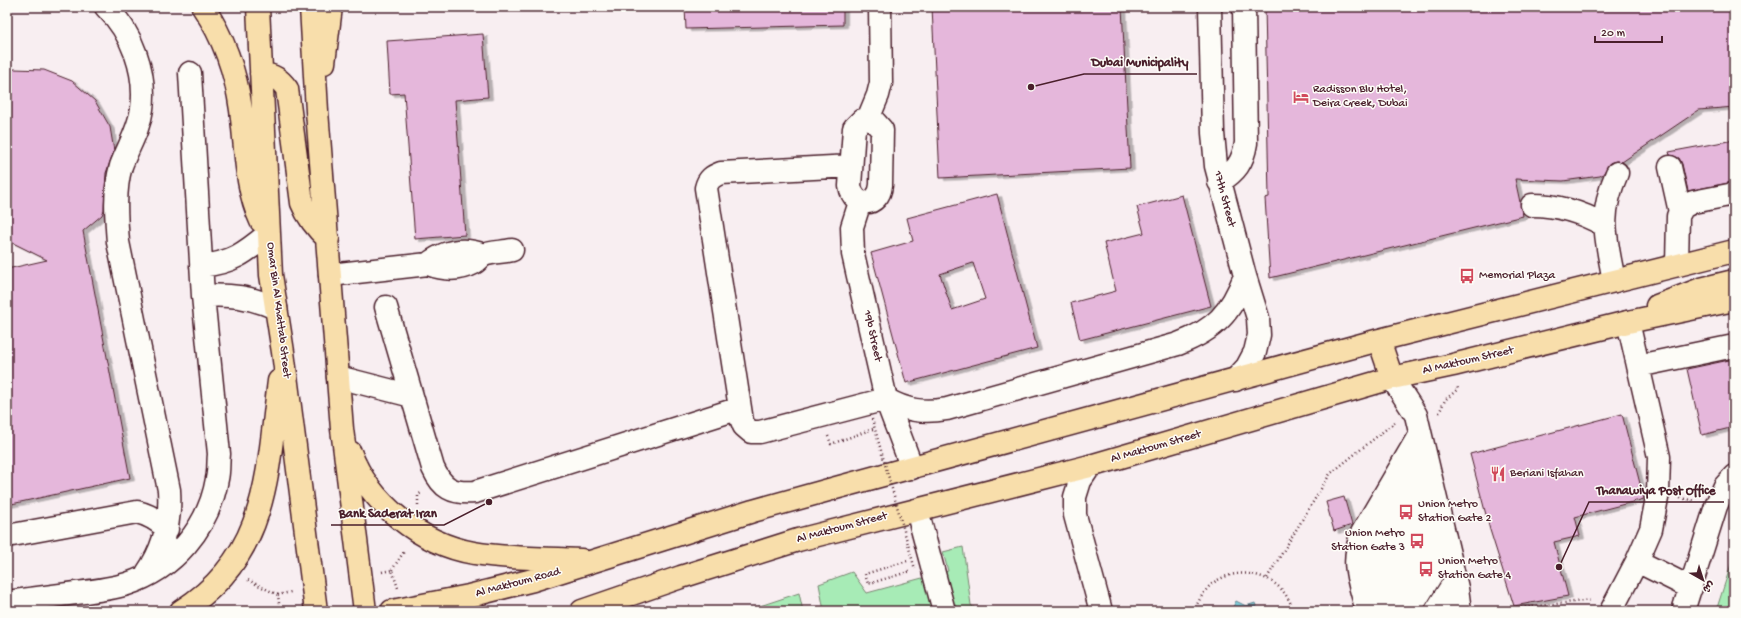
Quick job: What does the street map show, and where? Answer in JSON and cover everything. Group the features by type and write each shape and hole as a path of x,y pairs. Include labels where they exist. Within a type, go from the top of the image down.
{"main road":[{"path":"203,7 226,49 235,79 241,110 251,196 268,234"},
{"name":"Omar Bin Al Khattab Street","path":"258,7 271,275 283,352 316,611"},
{"path":"311,7 317,111 342,429 365,611"},
{"path":"317,111 331,7"},
{"path":"261,74 272,75 281,80 287,89 302,203 308,216 317,229 328,239"},
{"path":"342,429 353,460 370,488 391,512 417,531 445,545 474,553 596,561 753,511 1379,340 1734,251"},
{"path":"1628,322 1667,301 1701,289 1734,281"},
{"name":"Al Maktoum Street","path":"582,611 783,544 1090,466 1392,378 1453,365 1628,322 1734,300"},
{"path":"1379,340 1392,378"},
{"path":"181,611 212,588 228,570 243,548 254,525 262,501 283,352"},
{"name":"Al Maktoum Road","path":"392,611 469,596 596,561"}],"street":[{"path":"106,7 116,17 133,45 142,76 142,109 133,141 121,167 117,192 116,217 118,242 169,490 171,509 160,551 145,576"},
{"path":"868,119 878,95 881,83 880,7"},
{"name":"17th Street","path":"1210,7 1212,133 1216,166 1219,182 1258,318 1259,335 1255,352 1247,367 1235,380"},
{"path":"1219,182 1230,176 1239,167 1244,156 1246,143 1244,7"},
{"path":"7,602 110,588 128,584 145,576 161,567 189,542 202,523 212,501 218,478 219,454 203,296 190,73"},
{"path":"868,119 874,120 882,130 880,192 872,201 860,202 851,193 851,166 854,128 862,120 868,119"},
{"path":"851,166 721,173 711,178 707,182 706,188 740,408 744,426 747,429 755,432 886,399 906,409 932,411 1178,344 1214,326 1228,312 1238,295 1245,276"},
{"path":"1670,167 1680,212"},
{"path":"1614,281 1604,225 1605,206 1617,173"},
{"path":"1677,265 1678,216 1680,212 1688,204 1734,194"},
{"name":"19b Street","path":"860,202 852,227 853,254 886,399 912,468"},
{"path":"1532,205 1551,205 1570,209 1588,215 1604,225"},
{"path":"201,266 229,261 243,254 268,234"},
{"path":"330,275 428,264 438,256 461,250 473,251 484,255 512,250"},
{"path":"203,296 228,295 249,298 276,308"},
{"path":"386,307 433,468 438,480 449,489 462,493 475,492 740,408"},
{"path":"1614,604 1637,561 1651,529 1658,493 1658,457 1628,322"},
{"path":"1638,366 1734,346"},
{"path":"338,377 412,396"},
{"path":"1392,378 1418,424 1460,601 1460,611"},
{"path":"1366,606 1355,565 1357,546 1362,533 1418,424"},
{"path":"1358,577 1427,462"},
{"path":"1090,466 1080,481 1075,497 1075,515 1101,611"},
{"path":"1684,611 1716,506 1725,486 1734,476"},
{"path":"1366,606 1433,488"},
{"path":"917,510 944,611"},
{"path":"7,536 137,512 149,515 159,521 167,529"},
{"path":"1384,611 1440,519"},
{"path":"1409,611 1447,549"},
{"path":"1637,561 1691,588"},
{"path":"1436,611 1455,581"}],"path":[{"path":"1267,578 1330,474 1394,423 1418,424 1440,413 1445,400 1458,389 1453,365"},
{"path":"872,419 915,569 868,584 865,574 917,558"},
{"path":"1658,493 1716,506"},
{"path":"1194,611 1202,594 1215,582 1232,574 1250,573 1267,578 1281,589 1291,604 1293,611"},
{"path":"1493,611 1614,604"}],"green space":[{"path":"963,547 971,605 978,611 824,611 819,584 852,572 867,593 948,571 943,552"},
{"path":"1734,555 1734,611 1716,611"},
{"path":"799,593 803,611 745,611"}],"water":[{"path":"1236,601 1246,606 1255,603 1258,611 1231,611"}],"building":[{"path":"685,7 843,7 843,25 686,29"},
{"path":"932,7 1122,7 1130,168 940,178"},
{"path":"1265,7 1734,7 1734,107 1699,110 1622,162 1616,161 1610,163 1600,176 1563,181 1515,179 1523,216 1270,278 1265,198 1269,197"},
{"path":"483,34 488,97 455,100 465,235 415,239 404,93 390,94 387,41"},
{"path":"14,69 44,70 72,81 95,101 110,127 114,151 106,173 104,210 102,215 83,231 130,478 7,505 7,269 47,260 7,240 7,72"},
{"path":"1734,140 1734,182 1688,191 1682,164 1679,158 1670,155 1669,152"},
{"path":"997,194 1037,348 906,383 871,253 913,241 907,218","holes":["973,263 985,299 952,310 940,274"]},
{"path":"1182,195 1211,306 1080,340 1071,303 1116,291 1104,243 1144,233 1137,207"},
{"path":"1734,359 1734,427 1702,435 1687,369"},
{"path":"1622,414 1644,499 1575,517 1580,536 1554,542 1568,596 1514,606 1490,530 1470,454"},
{"path":"1344,497 1352,525 1334,531 1326,502"}],"place":[{"name":"Dubai Municipality","path":"1031,87"},
{"name":"Radisson Blu Hotel, Deira Creek, Dubai","path":"1301,97"},
{"name":"Memorial Plaza","path":"1467,276"},
{"name":"Beriani Isfahan","path":"1498,474"},
{"name":"Bank Saderat Iran","path":"489,502"},
{"name":"Union Metro Station Gate 2","path":"1406,512"},
{"name":"Union Metro Station Gate 3","path":"1417,541"},
{"name":"Thanawiya Post Office","path":"1559,567"},
{"name":"Union Metro Station Gate 4","path":"1426,569"}]}
